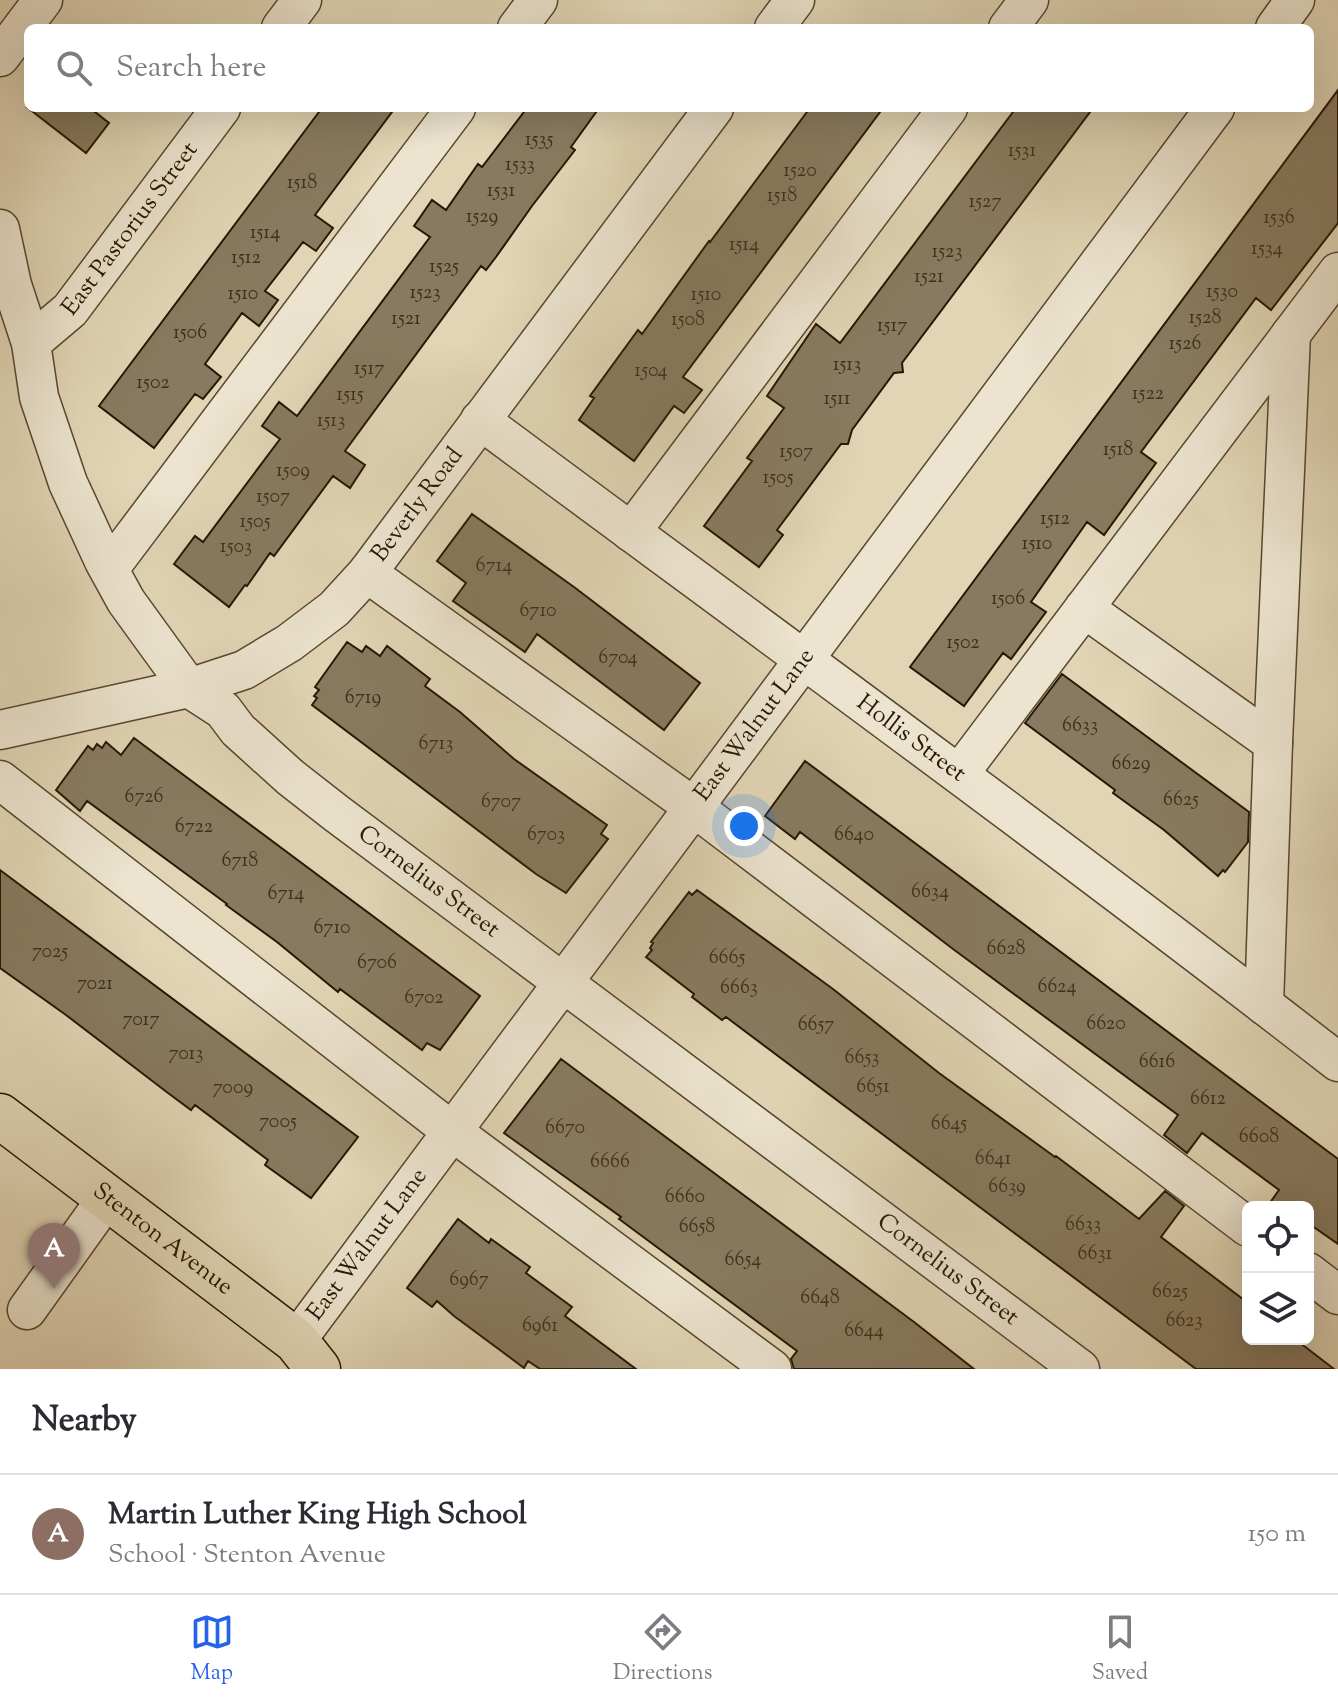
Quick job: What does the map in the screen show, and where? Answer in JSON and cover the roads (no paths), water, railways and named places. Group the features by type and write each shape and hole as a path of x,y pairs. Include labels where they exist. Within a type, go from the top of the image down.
{"main road":[{"name":"Stenton Avenue","path":"0,1116 307,1355"}],"street":[{"path":"25,24 43,0"},
{"path":"284,24 302,0"},
{"path":"520,24 538,0"},
{"path":"777,24 795,0"},
{"path":"1011,24 1029,0"},
{"path":"1278,24 1295,0"},
{"path":"0,57 24,25"},
{"name":"East Pastorius Street","path":"31,343 70,310 218,112"},
{"path":"109,569 453,112"},
{"name":"Beverly Road","path":"0,730 189,688 244,670 289,643 334,609 367,573 711,112"},
{"path":"631,532 945,112"},
{"name":"East Walnut Lane","path":"307,1355 453,1132 1212,112"},
{"name":"Cornelius Street","path":"0,229 12,285 31,343 39,397 68,483 126,601 189,688 223,710 238,730 290,777 1080,1369"},
{"path":"959,774 1338,272"},
{"path":"1264,1005 1291,334"},
{"name":"Hollis Street","path":"480,420 959,774 1338,1062"},
{"path":"367,573 695,808 1242,1222"},
{"path":"1084,608 1273,743"},
{"path":"0,780 453,1132 772,1369"},
{"path":"27,1310 107,1198"},
{"path":"1309,1273 1338,1295"}],"place":[{"name":"Martin Luther King High School","path":"54,1289"}]}
